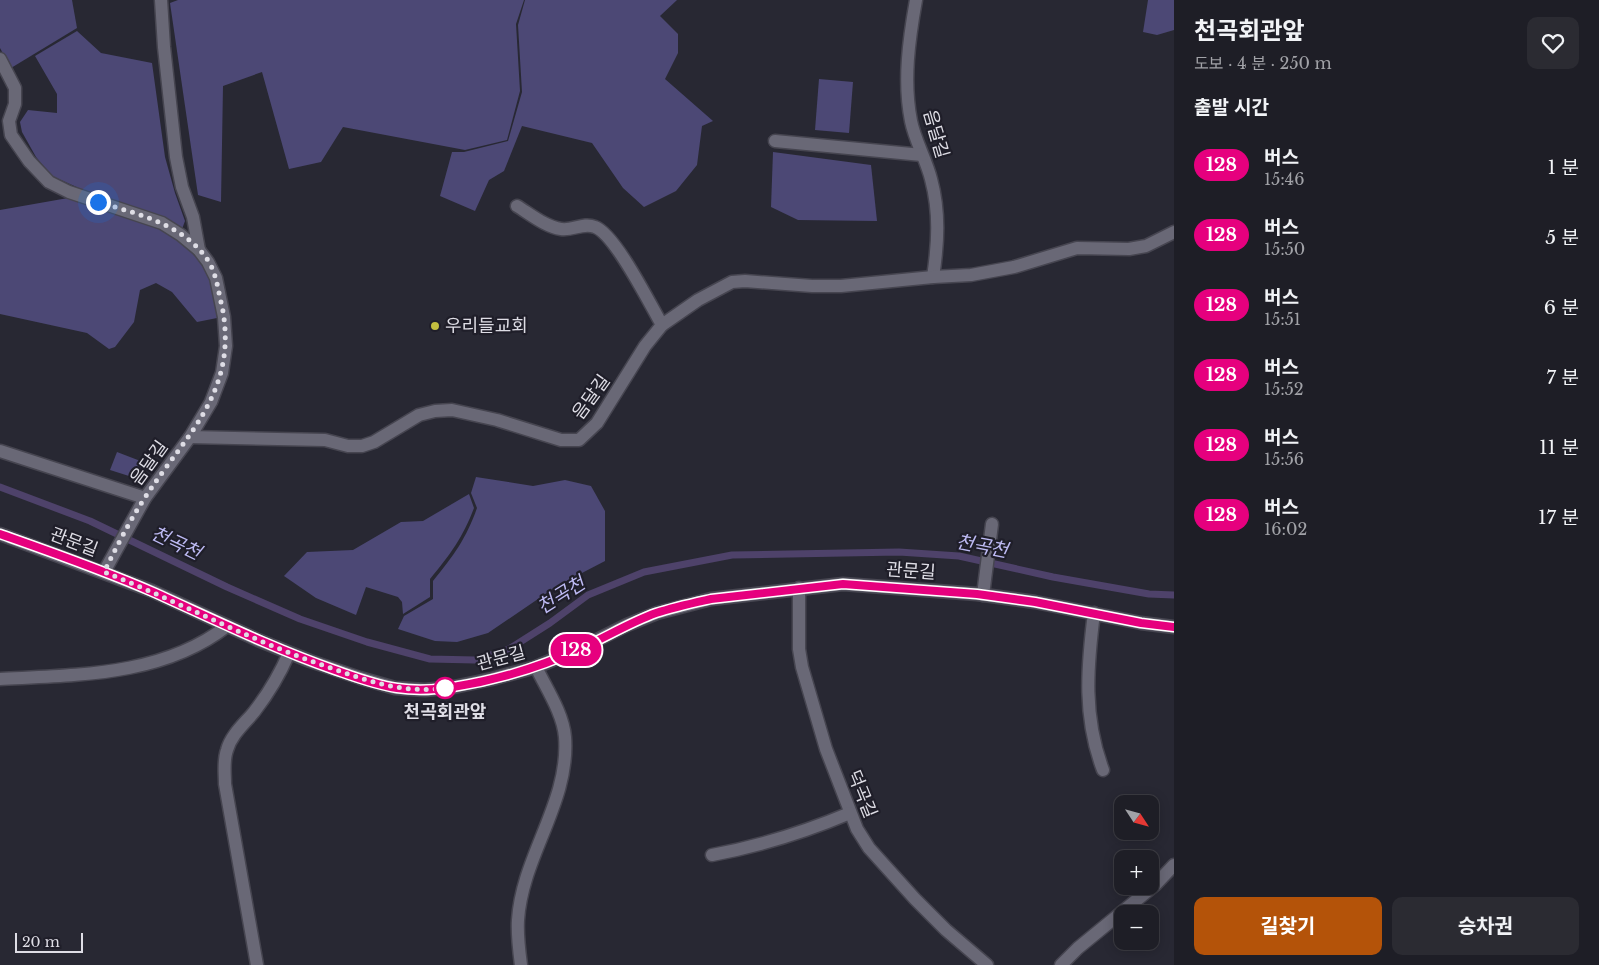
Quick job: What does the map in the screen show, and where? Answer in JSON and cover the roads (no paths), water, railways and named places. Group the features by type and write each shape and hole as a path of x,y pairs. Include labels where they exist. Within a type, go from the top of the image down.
{"street":[{"path":"161,0 176,157 182,187 193,217 198,250"},
{"name":"음달길","path":"916,0 908,42 908,93 911,122 936,198 938,225 933,277"},
{"name":"음달길","path":"0,59 14,88 15,104 9,121 11,135 29,160 49,182 69,192 162,223 181,235 208,262 216,278 224,317 226,346 222,372 211,402 190,437 145,498 104,572"},
{"path":"775,141 922,155"},
{"path":"517,206 562,230 574,229 585,225 596,227 608,236 618,249 662,325"},
{"name":"음달길","path":"190,437 325,440 348,446 362,446 374,442 419,415 435,411 452,410 497,420 561,440 579,440 597,423 645,346 662,325 698,300 732,282 841,286 971,275 1014,267 1077,248 1129,249 1146,246 1174,232"},
{"path":"0,451 145,498"},
{"path":"984,591 992,527"},
{"name":"관문길","path":"0,534 152,591 289,653 395,688 425,690 454,687 536,667 657,612 711,599 843,584 984,591 1141,623 1174,627"},
{"name":"덕곡길","path":"799,588 799,649 802,667 826,749 857,829 869,848 946,930 987,965"},
{"path":"1094,613 1088,673 1089,715 1096,750 1104,770"},
{"path":"0,679 83,674 150,663 179,654 199,645 227,626"},
{"path":"258,965 225,784 224,765 227,749 234,735 270,691 283,669 289,653"},
{"path":"521,965 518,919 522,896 535,854 559,793 565,752 565,735 561,718 536,667"},
{"path":"712,855 757,846 816,828 850,813"},
{"path":"1061,965 1078,948 1155,885 1174,865"}],"waterway":[{"name":"천곡천","path":"0,487 90,521 227,587 300,619 367,642 430,659 475,660 509,649 550,623 588,595 644,572 732,555 899,552 959,556 1053,577 1149,594 1174,595"}],"place":[{"name":"우리들교회","path":"435,326"},
{"name":"천곡회관앞","path":"445,688"}]}
